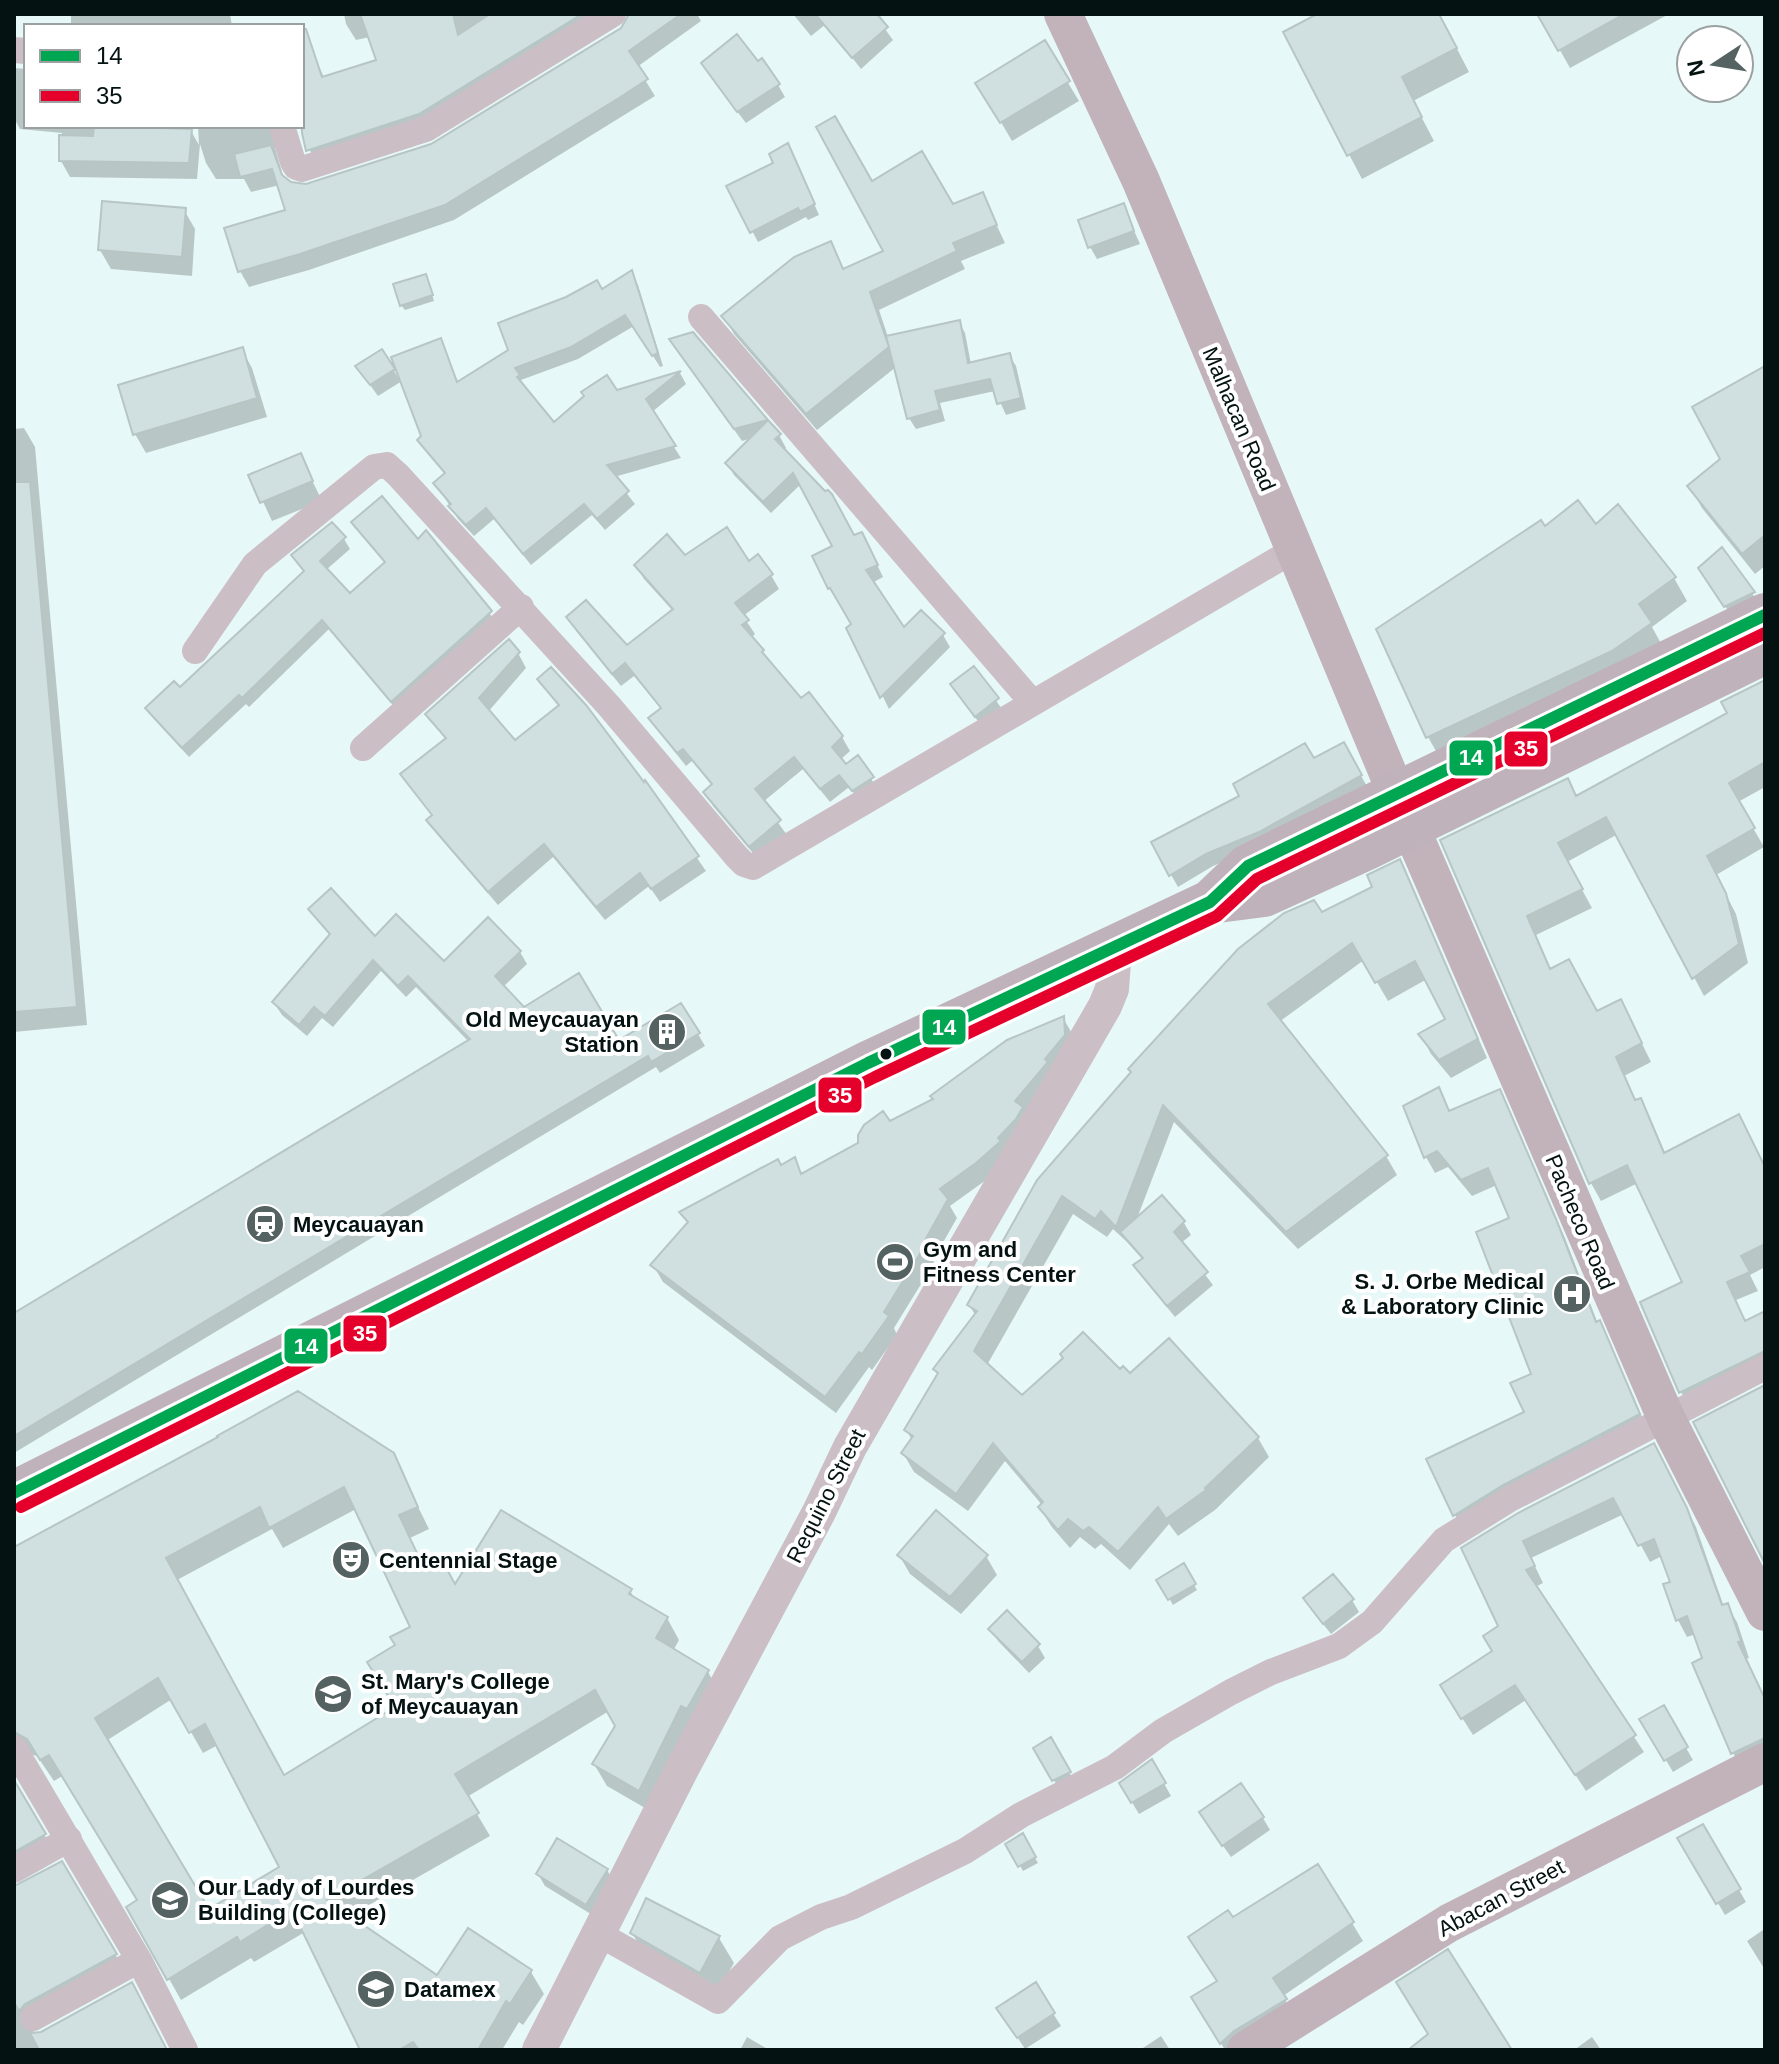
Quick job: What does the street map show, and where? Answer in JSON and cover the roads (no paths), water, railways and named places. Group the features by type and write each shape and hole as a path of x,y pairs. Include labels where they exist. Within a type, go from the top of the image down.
{"highway":[{"path":"1404,810 1765,615"},
{"path":"14,1493 868,1063 1210,902 1248,866 1404,810 1765,652"}],"main road":[{"name":"Malhacan Road","path":"1063,14 1141,181 1404,810"},
{"name":"Pacheco Road","path":"1404,810 1666,1418 1765,1612"},
{"name":"Abacan Street","path":"1246,2050 1449,1923 1765,1762"}],"street":[{"path":"283,128 293,162 302,169 426,129 613,14"},
{"path":"701,317 1032,702"},
{"path":"195,651 255,564 374,467 387,465 521,607 737,857 753,867 1294,550"},
{"path":"363,748 521,607"},
{"name":"Requino Street","path":"539,2050 850,1447 1105,1006 1112,989 1115,948"},
{"path":"599,1934 718,2001 780,1938 965,1851 1021,1815 1115,1767 1163,1731 1231,1692 1271,1672 1339,1646 1372,1622 1415,1577 1444,1540 1510,1499 1765,1367"},
{"path":"14,1748 139,1960 185,2050"},
{"path":"14,1870 69,1839"},
{"path":"33,2018 139,1960"}],"place":[{"name":"Old Meycauayan Station","path":"667,1032"},
{"name":"Meycauayan","path":"265,1224"},
{"name":"Gym and Fitness Center","path":"895,1262"},
{"name":"S. J. Orbe Medical & Laboratory Clinic","path":"1572,1294"},
{"name":"Centennial Stage","path":"351,1560"},
{"name":"St. Mary's College of Meycauayan","path":"333,1694"},
{"name":"Our Lady of Lourdes Building (College)","path":"170,1900"},
{"name":"Datamex","path":"376,1989"}]}
